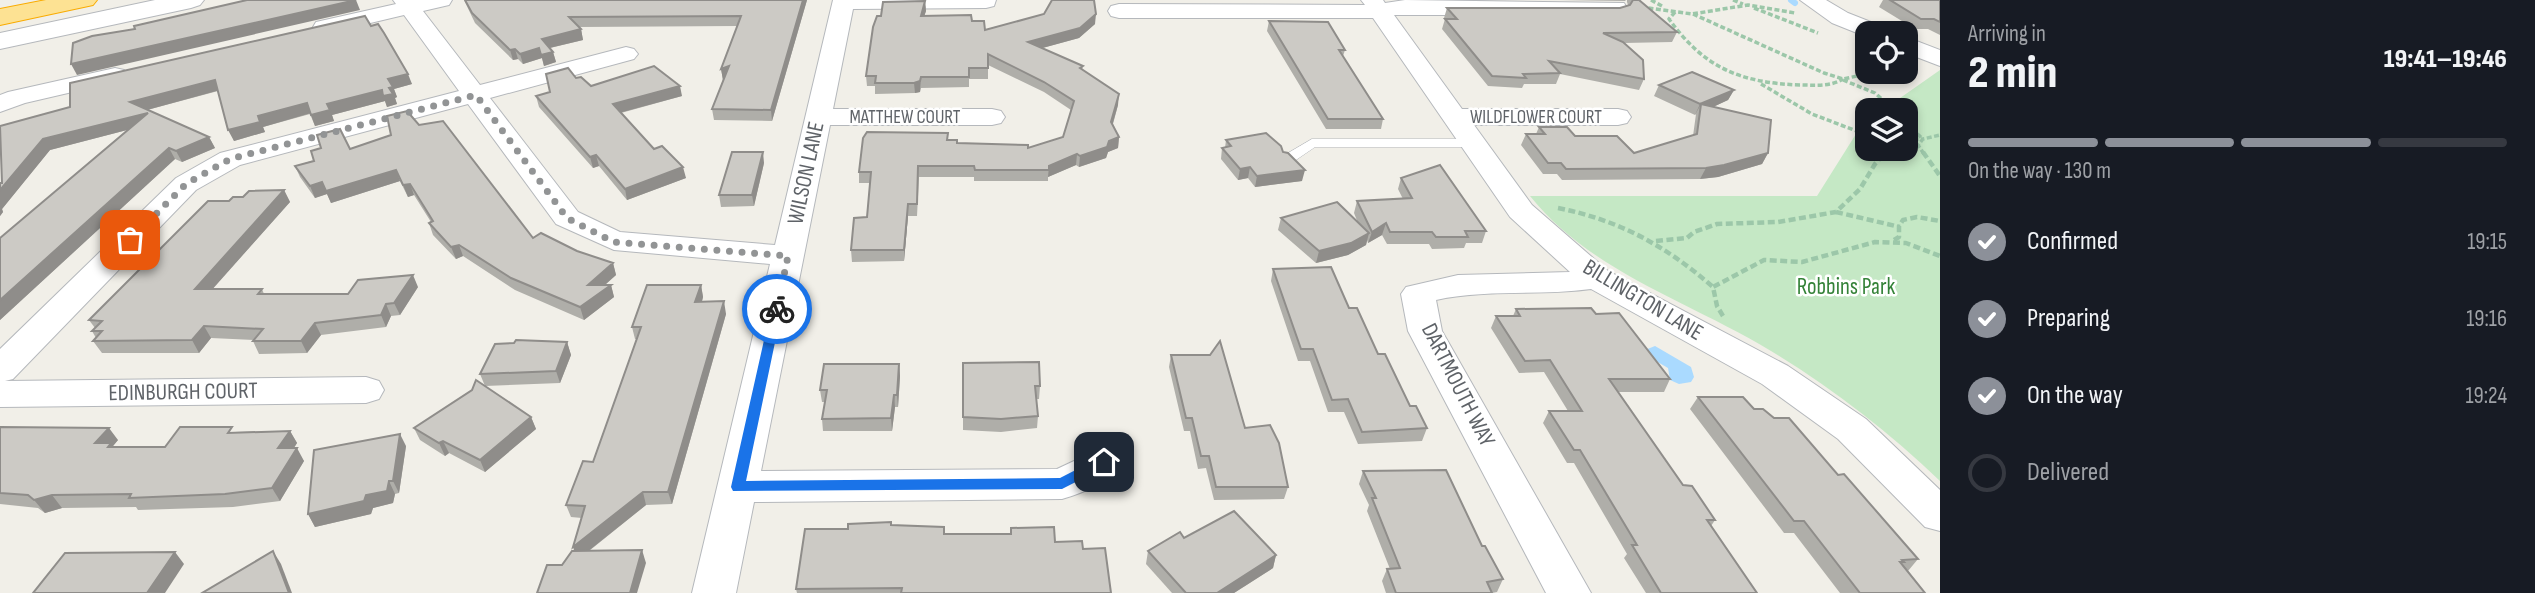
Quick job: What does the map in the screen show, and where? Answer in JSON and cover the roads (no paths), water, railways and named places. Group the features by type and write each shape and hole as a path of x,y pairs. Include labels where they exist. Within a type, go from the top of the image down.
{"highway":[{"path":"0,17 85,0"}],"street":[{"path":"0,41 191,0"},
{"path":"300,33 407,4 441,0"},
{"path":"844,1 986,1"},
{"name":"WILSON LANE","path":"714,593 844,1"},
{"path":"407,4 567,218 614,242 788,256"},
{"path":"1119,11 1357,13 1375,5 1616,8"},
{"name":"BILLINGTON LANE","path":"1375,5 1521,211 1596,278 1775,375 1852,429 1940,515"},
{"path":"1807,7 1855,24"},
{"path":"1918,49 1940,58"},
{"path":"0,370 186,184 230,159 626,54"},
{"path":"0,104 17,97 138,70"},
{"name":"MATTHEW COURT","path":"819,117 992,117"},
{"name":"WILDFLOWER COURT","path":"1464,130 1618,117"},
{"name":"DARTMOUTH WAY","path":"1569,593 1425,331 1418,294 1458,285 1568,282 1596,278"},
{"name":"EDINBURGH COURT","path":"0,394 366,390"},
{"path":"737,487 1062,484 1104,462"}],"lane":[{"path":"1288,159 1312,143 1464,130"}],"water":[{"path":"1655,346 1691,367 1694,377 1691,382 1679,384 1670,380 1668,368 1649,357 1645,350"}],"waterway":[{"path":"1791,0 1795,3"}],"park label":[{"name":"Robbins Park","path":"1846,287"}]}
